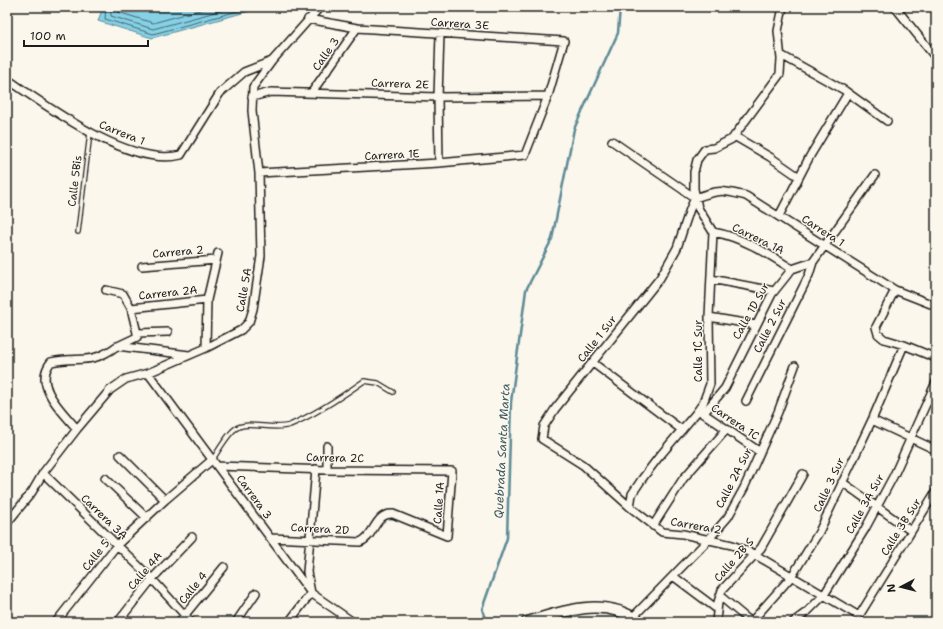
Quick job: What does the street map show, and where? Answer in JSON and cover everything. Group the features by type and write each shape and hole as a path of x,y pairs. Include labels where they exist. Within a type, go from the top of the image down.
{"main road":[{"path":"529,622 573,609 604,607 627,613 636,620"}],"street":[{"name":"Calle 5A","path":"43,473 110,390 126,379 148,373 206,348 241,330 249,322 253,309 261,256 259,173 252,97 253,87 272,61 320,7"},
{"path":"713,232 698,208 695,198 694,172 697,160 705,149 724,144 734,136 751,111 780,74 781,56 778,31 783,7"},
{"path":"895,7 936,58"},
{"name":"Carrera 3E","path":"308,20 357,28 564,42 548,96"},
{"name":"Calle 3","path":"312,92 357,28"},
{"path":"439,163 438,97 440,34"},
{"path":"781,56 848,93 887,121"},
{"name":"Carrera 1","path":"7,79 43,104 90,132 142,154 158,156 181,155 220,93 244,72 272,61"},
{"name":"Carrera 2E","path":"252,97 271,92 312,92 438,97 548,96"},
{"path":"779,216 799,177 848,93"},
{"name":"Carrera 1E","path":"259,173 439,163 525,155 548,96"},
{"path":"734,136 770,157 799,177"},
{"path":"612,141 695,198"},
{"path":"792,269 813,262 826,246 875,175"},
{"name":"Carrera 1","path":"695,198 713,191 723,190 746,196 895,290 936,306"},
{"name":"Calle 1 Sur","path":"542,439 544,426 555,409 593,364 660,278 674,255 695,198"},
{"name":"Carrera 1A","path":"713,232 731,236 770,255 792,269"},
{"name":"Calle 1C Sur","path":"630,507 632,494 642,479 682,430 701,412 710,384 709,317 713,232"},
{"name":"Carrera 2","path":"142,266 217,257 207,300"},
{"name":"Calle 2 Sur","path":"746,400 809,275 813,262"},
{"name":"Calle 1D Sur","path":"701,412 724,388 774,291 792,269"},
{"path":"711,279 774,291"},
{"path":"77,429 52,399 46,382 47,367 51,362 58,360 91,360 105,355 117,346 137,337 131,308 123,294 106,290"},
{"path":"895,290 876,327 878,334 884,339 904,345 936,358"},
{"path":"206,348 207,300"},
{"name":"Carrera 2A","path":"131,308 207,300"},
{"path":"709,317 756,325"},
{"path":"137,333 168,332"},
{"name":"Calle 3 Sur","path":"751,622 792,576 819,532 872,420 904,345"},
{"path":"117,346 189,355"},
{"path":"593,364 682,430"},
{"name":"Calle 2A Sur","path":"636,620 673,576 728,517 744,488 778,412 795,366"},
{"name":"Carrera 3","path":"148,373 213,459 310,593 353,622"},
{"name":"Calle 3A Sur","path":"793,622 808,611 824,595 878,507 936,382"},
{"name":"Carrera 1C","path":"701,412 760,452"},
{"path":"872,420 936,450"},
{"path":"653,526 683,479 726,430"},
{"name":"Carrera 2","path":"542,439 582,466 662,532 709,539 732,545 754,554 859,616"},
{"path":"327,446 327,470"},
{"path":"120,455 165,500"},
{"name":"Calle 5","path":"56,622 118,545 165,500 213,459"},
{"name":"Carrera 2C","path":"218,466 327,470 452,471"},
{"path":"288,622 310,593 307,572 316,469"},
{"name":"Calle 1A","path":"447,536 452,471"},
{"path":"7,523 32,492 43,473"},
{"name":"Carrera 3A","path":"43,473 152,579 191,622"},
{"name":"Calle 2B S","path":"716,622 717,609 722,590 761,548 803,474"},
{"path":"105,478 147,518"},
{"path":"842,482 911,531"},
{"name":"Calle 3B Sur","path":"859,616 936,491"},
{"name":"Carrera 2D","path":"270,538 360,542 364,540 381,517 388,514 393,514 447,536"},
{"name":"Calle 4A","path":"118,622 152,579 192,537"},
{"name":"Calle 4","path":"179,622 224,567"},
{"path":"673,576 717,609"},
{"path":"236,622 256,593"},
{"path":"720,596 751,622"}],"lane":[{"name":"Calle 5Bis","path":"78,232 90,132"},
{"path":"213,459 235,429 245,426 276,428 289,425 331,404 364,382 378,383 393,392"}],"shaded area":[{"path":"602,617 620,622 576,622 590,619"}],"water":[{"path":"103,7 264,7 152,38 98,21"}],"waterway":[{"name":"Quebrada Santa Marta","path":"486,622 482,609 507,538 511,402 526,290 552,239 574,129 618,33 620,7"}]}
